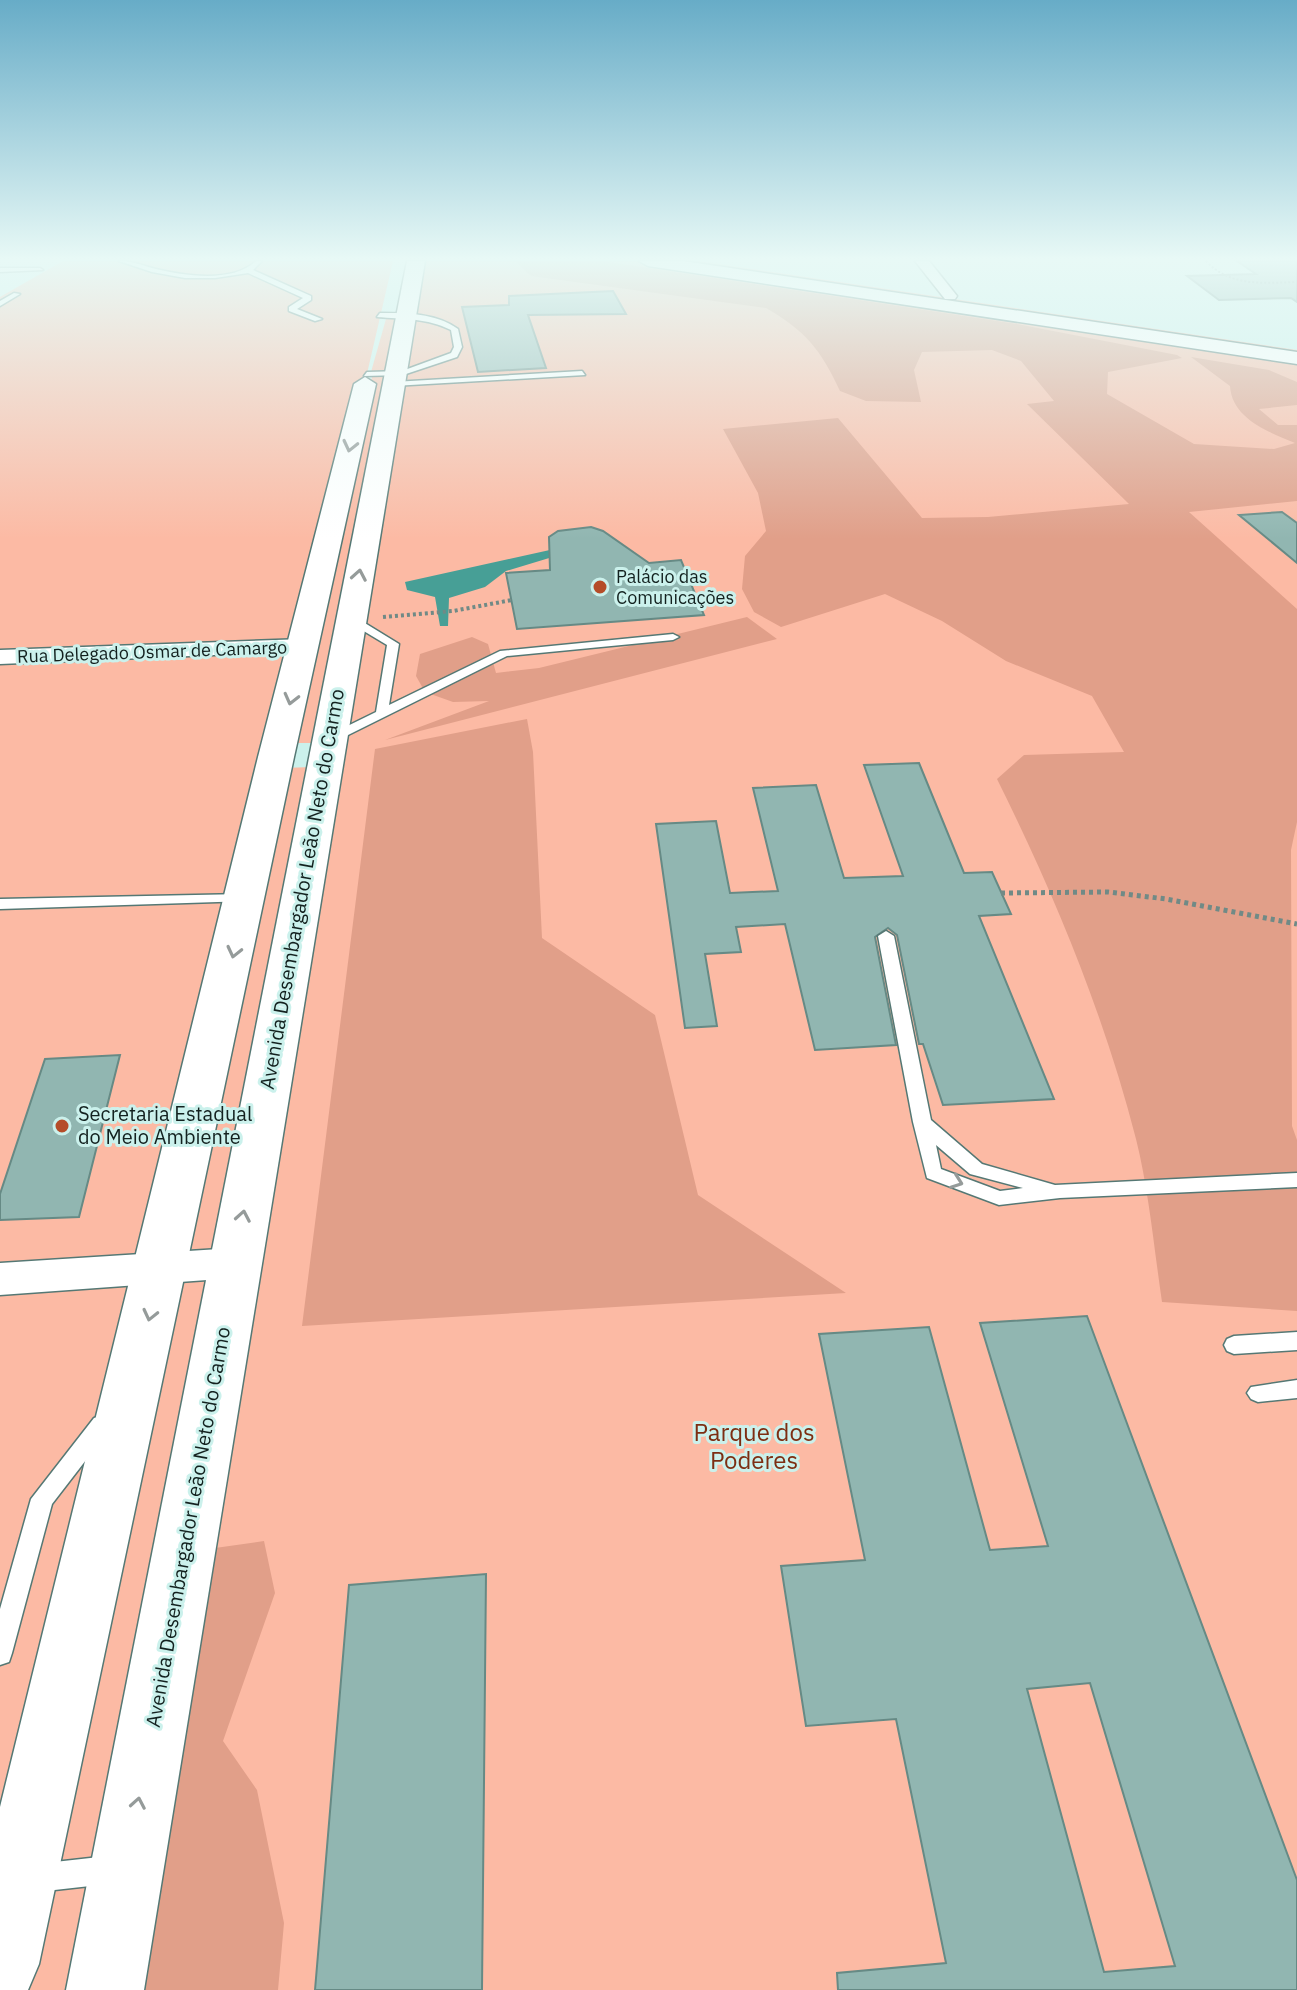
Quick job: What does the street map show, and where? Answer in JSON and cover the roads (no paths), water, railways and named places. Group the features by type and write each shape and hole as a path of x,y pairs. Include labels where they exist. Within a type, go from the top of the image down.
{"main road":[{"name":"Avenida Desembargador Leão Neto do Carmo","path":"105,1990 351,619 388,354"},
{"path":"1277,354 1297,358"},
{"name":"Avenida Desembargador Leão Neto do Carmo","path":"0,1964 10,1877 161,1269 276,757 304,646 385,377"},
{"path":"276,757 328,747"}],"street":[{"name":"Rua Delegado Osmar de Camargo","path":"0,657 304,646"},
{"path":"0,1279 235,1263"}],"lane":[{"path":"385,377 582,373"},
{"path":"351,619 393,644 382,714"},
{"path":"328,747 382,714 504,653 673,637"},
{"path":"0,904 246,898"},
{"path":"886,936 933,1173 999,1198 1060,1191 1297,1180"},
{"path":"922,1122 976,1169 1060,1191"},
{"path":"1234,1345 1297,1341"},
{"path":"0,1653 42,1499 133,1386"},
{"path":"1258,1393 1297,1389"},
{"path":"10,1877 126,1869"}],"water":[{"path":"586,542 592,545 506,571 485,587 449,598 448,626 440,626 435,597 407,590 405,582"}],"place":[{"name":"Palácio das Comunicações","path":"600,587"},
{"name":"Secretaria Estadual do Meio Ambiente","path":"62,1126"}],"park label":[{"name":"Parque dos Poderes","path":"754,1447"}]}
